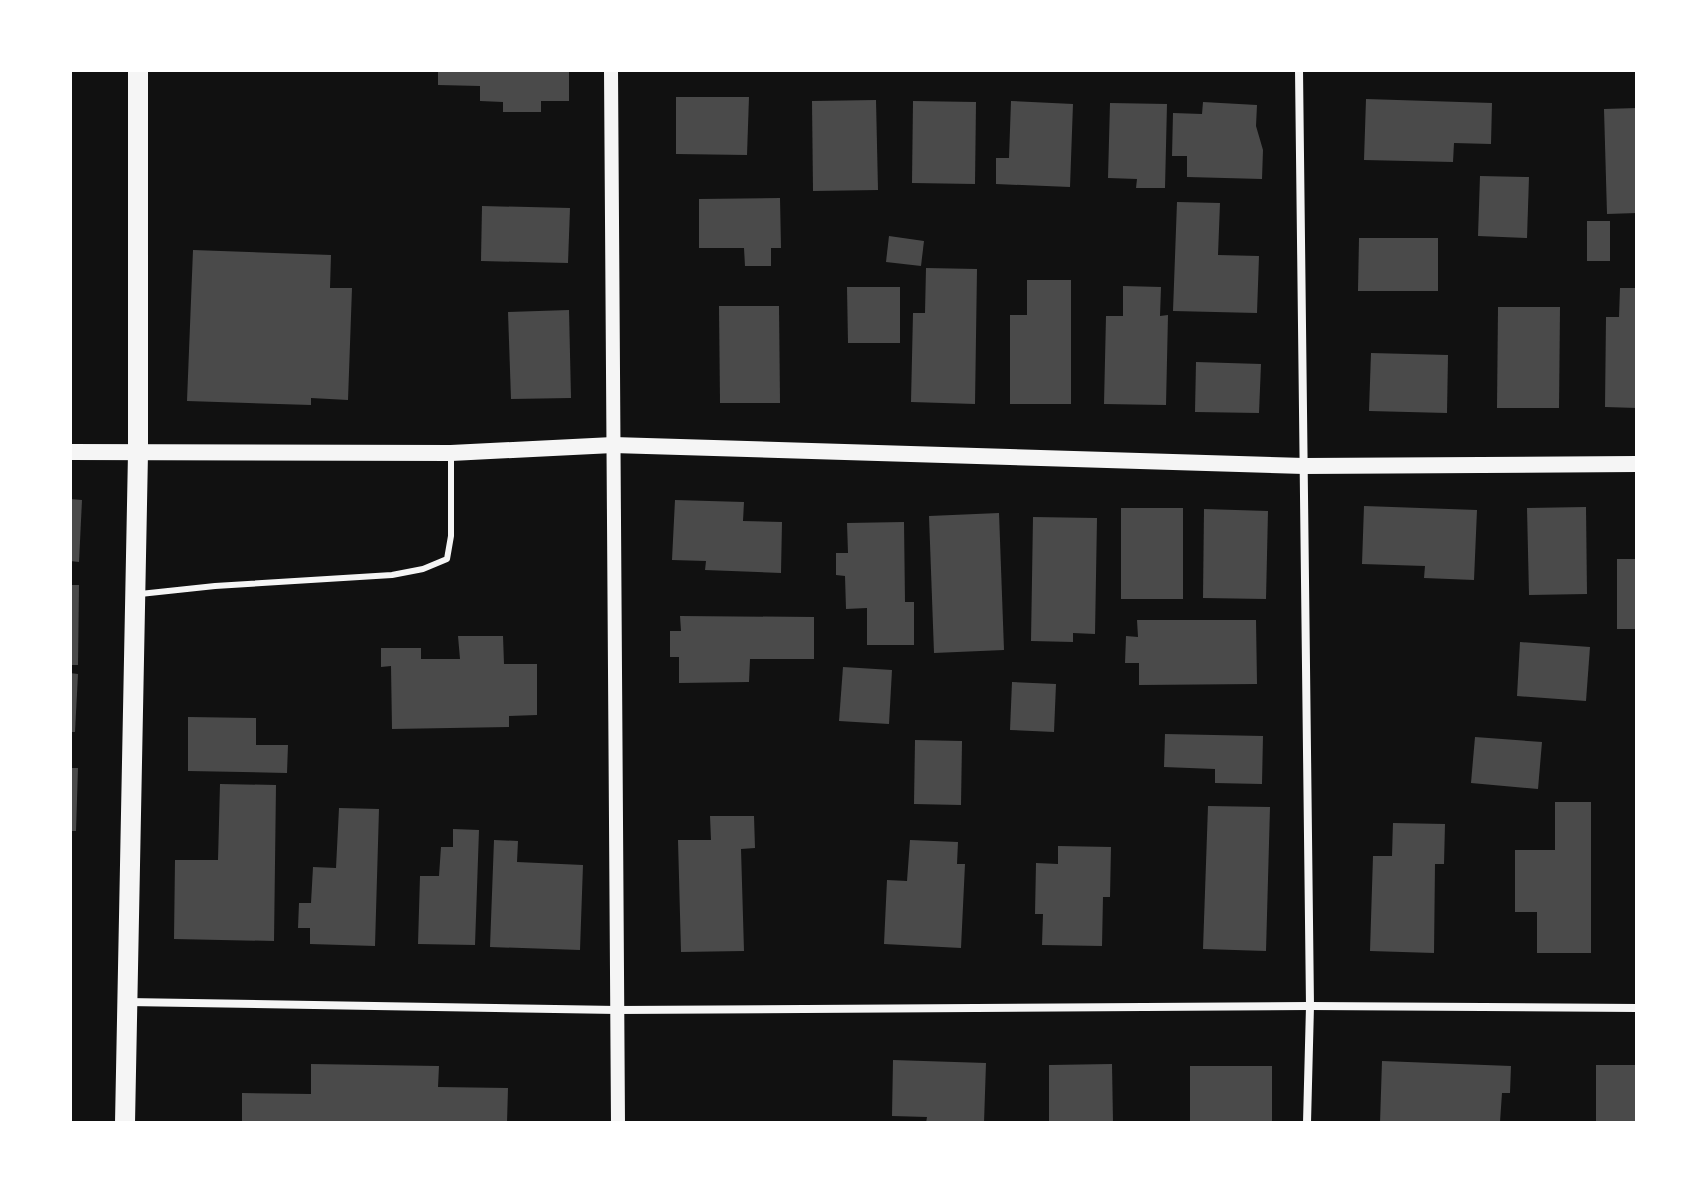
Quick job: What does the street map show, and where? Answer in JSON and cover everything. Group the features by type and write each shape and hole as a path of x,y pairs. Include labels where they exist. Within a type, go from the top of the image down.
{"main road":[{"path":"125,1123 138,453 138,70"},
{"path":"70,452 451,453 613,445 1304,466 1637,464"}],"street":[{"path":"611,70 618,1123"},
{"path":"1299,70 1310,1006 1307,1123"},
{"path":"127,1002 617,1010 1310,1006 1637,1008"}],"lane":[{"path":"136,595 203,587 392,575 423,569 447,559 451,536 451,453"}],"building":[{"path":"438,70 569,70 569,101 541,101 541,112 503,112 503,102 480,101 480,86 438,85"},
{"path":"676,97 749,97 747,155 676,154"},
{"path":"1366,99 1492,103 1491,144 1454,143 1453,162 1364,160"},
{"path":"876,100 878,190 813,191 812,101"},
{"path":"913,101 976,102 975,184 912,183"},
{"path":"1011,101 1073,104 1070,187 996,184 996,158 1009,158"},
{"path":"1203,102 1257,105 1256,126 1263,150 1262,179 1187,177 1187,156 1172,156 1173,113 1202,114"},
{"path":"1110,103 1167,104 1165,188 1136,188 1137,179 1108,178"},
{"path":"1637,108 1637,213 1607,214 1604,109"},
{"path":"1480,176 1529,177 1527,238 1478,236"},
{"path":"780,198 781,248 771,248 771,266 745,266 744,248 699,248 699,199"},
{"path":"1177,202 1220,203 1218,255 1259,256 1257,313 1173,311"},
{"path":"482,206 570,208 568,263 481,261"},
{"path":"1587,221 1610,221 1610,261 1587,261"},
{"path":"889,236 924,241 921,266 886,262"},
{"path":"1359,238 1438,238 1438,291 1358,291"},
{"path":"193,250 331,255 330,288 352,288 348,400 311,398 311,405 187,401"},
{"path":"926,268 977,269 975,404 911,402 913,313 925,313"},
{"path":"1027,280 1071,280 1071,404 1010,404 1010,315 1027,315"},
{"path":"1123,286 1161,287 1160,316 1168,315 1166,405 1104,404 1106,316 1123,316"},
{"path":"847,287 900,287 900,343 848,343"},
{"path":"1620,288 1637,288 1637,408 1605,407 1606,317 1619,317"},
{"path":"719,306 779,306 780,403 720,403"},
{"path":"1498,307 1560,307 1559,408 1497,408"},
{"path":"569,310 571,398 511,399 508,312"},
{"path":"1371,353 1448,355 1447,413 1369,411"},
{"path":"1196,362 1261,364 1259,413 1195,412"},
{"path":"70,499 82,500 79,562 70,561"},
{"path":"675,500 744,502 743,521 782,522 781,573 705,570 706,561 672,560"},
{"path":"1364,506 1477,510 1474,580 1424,578 1425,566 1362,564"},
{"path":"1586,507 1587,594 1529,595 1527,508"},
{"path":"1121,508 1183,508 1183,599 1121,599"},
{"path":"1204,509 1268,511 1266,599 1203,598"},
{"path":"999,513 1004,650 934,653 929,516"},
{"path":"1033,517 1097,518 1095,634 1073,633 1073,642 1031,641"},
{"path":"904,522 905,602 914,602 914,645 867,645 867,608 846,609 845,576 836,575 836,553 848,553 847,523"},
{"path":"1617,559 1637,559 1637,629 1617,629"},
{"path":"70,585 79,585 78,665 70,665"},
{"path":"680,616 814,617 814,659 750,659 749,682 679,683 679,657 670,657 670,631 681,631"},
{"path":"1137,620 1256,620 1257,684 1139,685 1139,663 1125,663 1126,636 1138,637"},
{"path":"458,636 503,636 504,664 537,664 537,715 509,716 509,727 392,729 391,666 381,667 381,648 421,648 421,659 460,659"},
{"path":"1520,642 1590,647 1586,701 1517,696"},
{"path":"843,667 892,670 889,724 839,721"},
{"path":"70,673 78,674 75,732 70,732"},
{"path":"1012,682 1056,684 1054,732 1010,730"},
{"path":"188,717 256,718 256,745 288,745 287,773 188,771"},
{"path":"1165,734 1263,736 1262,784 1215,783 1215,769 1164,767"},
{"path":"1475,737 1542,742 1538,789 1471,783"},
{"path":"915,740 962,741 961,805 914,804"},
{"path":"70,768 78,768 76,831 70,831"},
{"path":"220,784 276,785 274,941 174,939 175,860 218,860"},
{"path":"1555,802 1591,802 1591,953 1537,953 1537,912 1515,912 1515,850 1555,850"},
{"path":"1208,806 1270,807 1266,951 1203,949"},
{"path":"339,808 379,809 375,946 310,944 310,928 298,928 299,903 311,903 313,867 336,868"},
{"path":"710,816 754,816 755,848 741,849 744,951 681,952 678,840 711,840"},
{"path":"1393,823 1445,824 1444,864 1435,864 1434,953 1370,951 1373,856 1392,856"},
{"path":"453,829 479,830 475,945 418,944 420,876 439,876 441,847 453,847"},
{"path":"494,840 518,841 517,862 583,865 580,950 490,947"},
{"path":"910,840 958,842 957,864 965,864 961,948 884,944 887,880 907,881"},
{"path":"1058,846 1111,847 1110,897 1103,897 1102,946 1042,945 1043,914 1035,914 1036,863 1058,864"},
{"path":"893,1060 986,1063 984,1123 926,1123 927,1117 892,1116"},
{"path":"1382,1061 1511,1066 1510,1093 1502,1093 1500,1122 1380,1123"},
{"path":"311,1064 439,1066 438,1087 508,1088 507,1123 242,1123 242,1093 311,1094"},
{"path":"1112,1064 1113,1123 1049,1123 1049,1065"},
{"path":"1596,1065 1637,1065 1637,1123 1596,1123"},
{"path":"1190,1066 1272,1066 1272,1123 1190,1123"}]}
